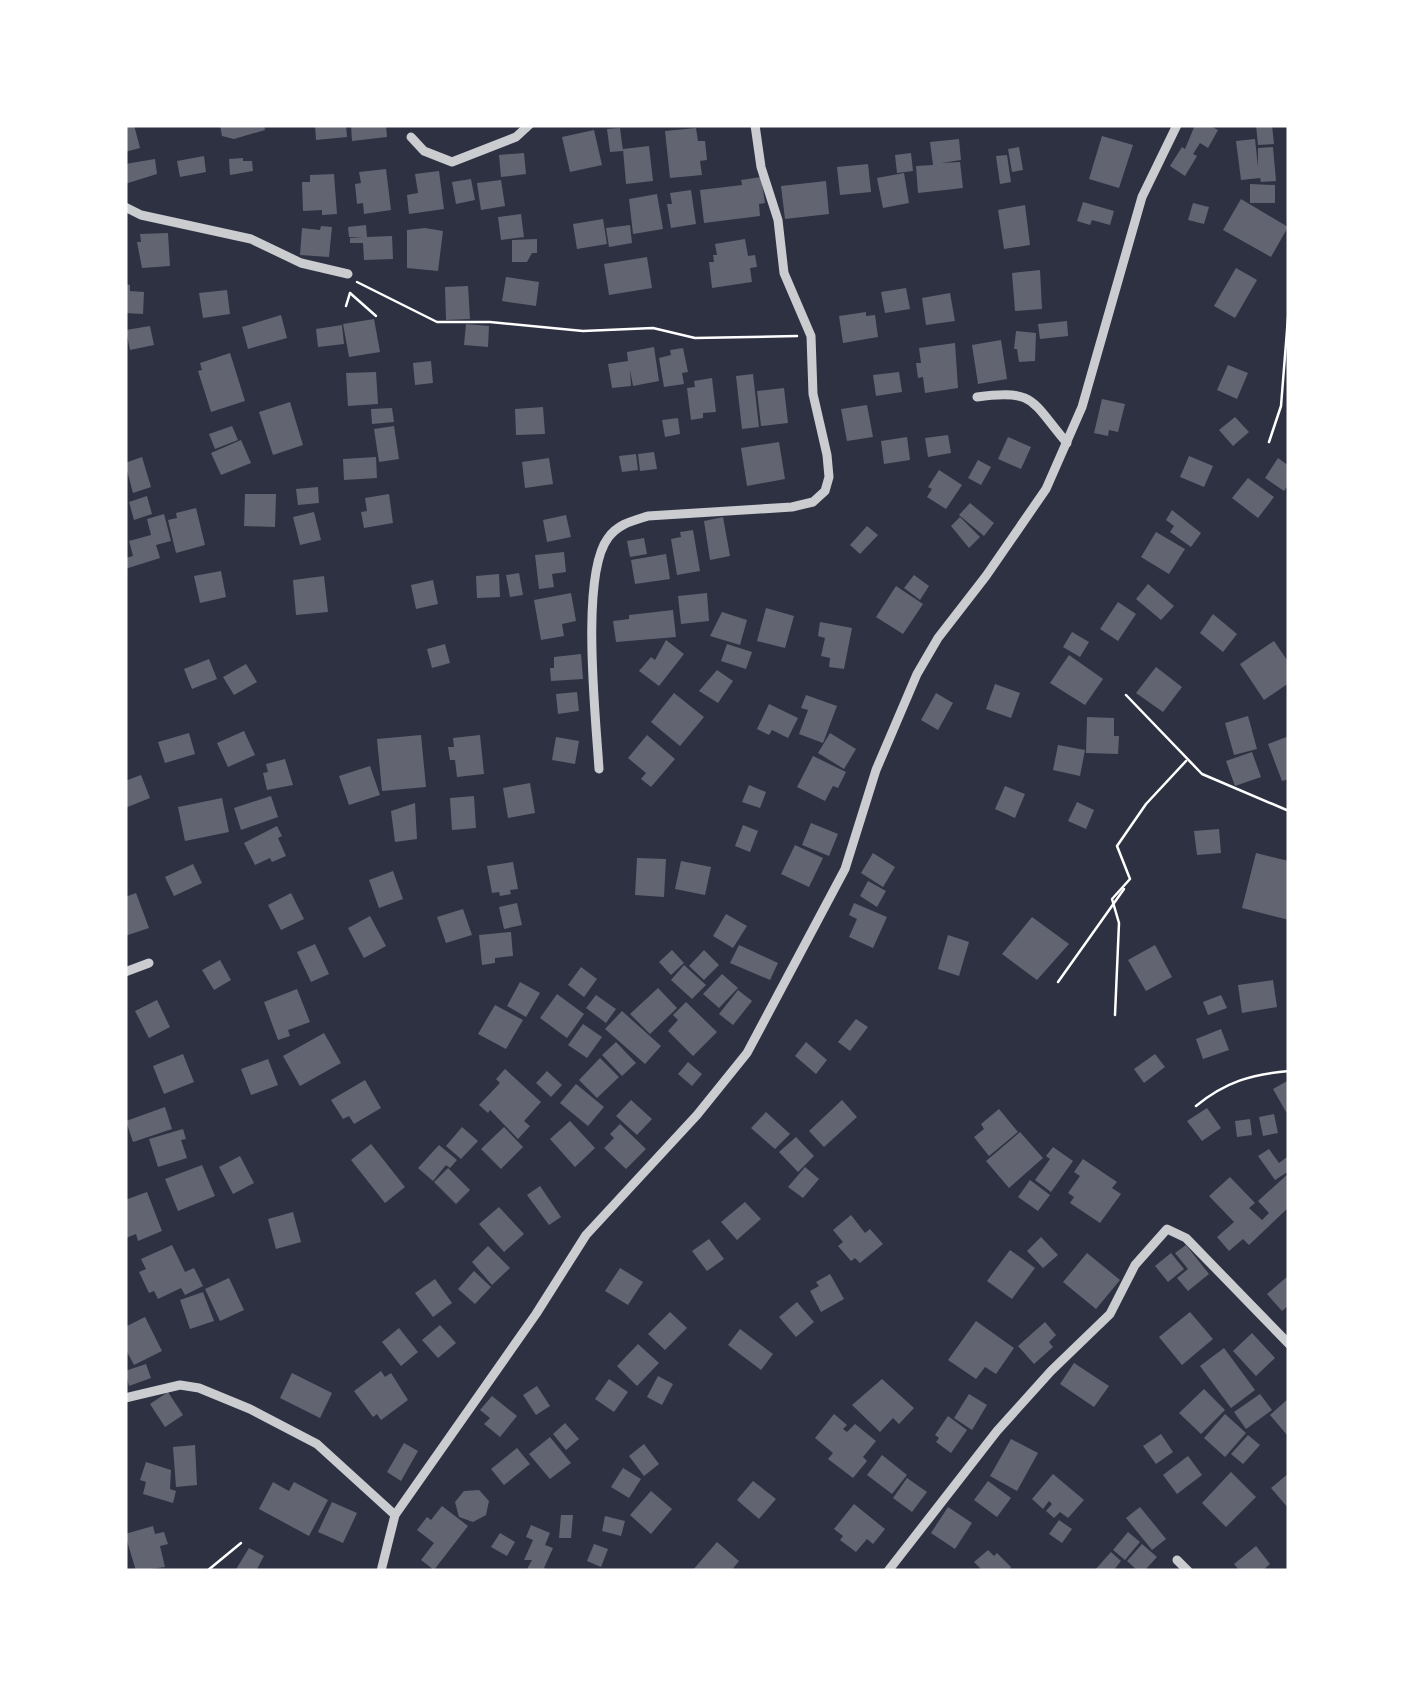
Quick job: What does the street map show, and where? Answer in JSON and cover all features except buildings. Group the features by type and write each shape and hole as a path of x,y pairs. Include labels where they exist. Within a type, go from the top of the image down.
{"street":[{"path":"412,137 424,151 452,162 516,137 529,125"},
{"path":"599,769 591,606 605,542 625,523 648,516 792,507 813,502 825,491 829,477 813,394 811,336 784,273 778,220 761,166 756,125"},
{"path":"381,1571 395,1515 536,1314 586,1235 697,1115 747,1053 845,869 876,770 917,674 938,638 1046,489 1068,442 1099,351 1142,197 1177,125"},
{"path":"125,208 251,239 301,264 348,274"},
{"path":"977,398 1018,393 1028,398 1068,442"},
{"path":"125,972 149,962"},
{"path":"888,1571 998,1431 1051,1371 1110,1314 1134,1265 1167,1228 1186,1238 1289,1344"},
{"path":"125,1398 180,1386 199,1388 250,1408 317,1444 395,1515"},
{"path":"1177,1560 1188,1571"}],"path":[{"path":"348,274 362,286 448,324 490,322 584,331 653,328 695,338 811,336"},
{"path":"346,306 350,293 376,316"},
{"path":"1270,442 1281,406 1289,305"},
{"path":"1126,695 1202,774 1289,811"},
{"path":"1130,879 1117,846 1146,804 1186,761"},
{"path":"1058,982 1130,879"},
{"path":"1116,1014 1119,923 1112,899 1130,879"},
{"path":"1196,1106 1216,1089 1257,1073 1289,1072"},
{"path":"207,1571 241,1543"}]}
